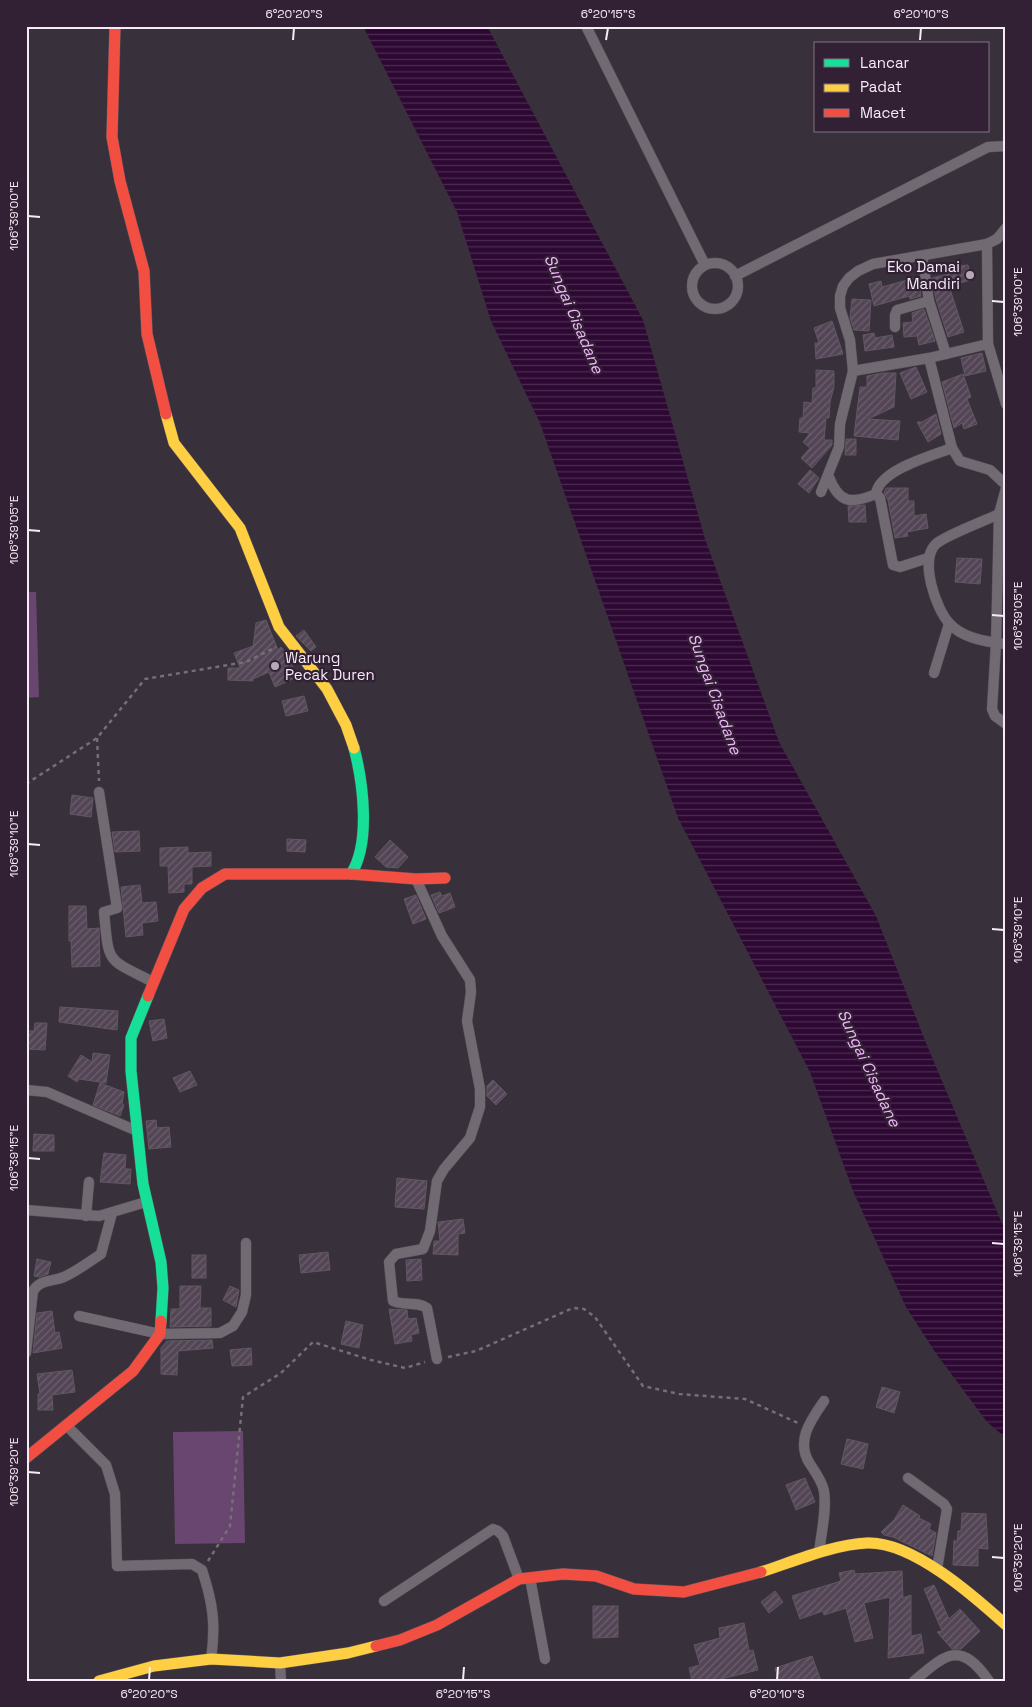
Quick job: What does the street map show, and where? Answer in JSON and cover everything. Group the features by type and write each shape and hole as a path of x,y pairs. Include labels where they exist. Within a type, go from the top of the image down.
{"street":[{"path":"115,26 112,138 120,181 144,271 149,346 174,443 188,465 227,509 240,528 274,618 287,642 314,669 341,711 359,759 364,806 359,857 351,874"},
{"path":"586,26 705,265"},
{"path":"735,276 988,147 1006,146"},
{"path":"821,492 829,477 839,447 840,424 853,371 850,340 840,308 840,296 843,286 858,271 873,264 987,244 1005,233"},
{"path":"987,244 988,344 1006,404"},
{"path":"922,256 929,302 946,354"},
{"path":"714,263 723,265 735,276 738,288 734,300 725,308 713,310 707,308 702,306 694,296 692,284 696,273 705,265 714,263"},
{"path":"895,326 897,310 929,302"},
{"path":"853,371 929,358 988,344"},
{"path":"929,358 952,448 960,461 990,470 1006,486 1002,514 1001,643 992,709 995,716 1006,724"},
{"path":"876,494 880,482 897,470 952,448"},
{"path":"829,477 835,492 849,501 858,501 876,494"},
{"path":"876,494 880,498 893,565 900,567 928,558"},
{"path":"1001,643 974,638 949,624 931,586 928,558 937,543 1002,514"},
{"path":"934,673 949,624"},
{"path":"99,792 117,908 104,912 108,953 113,961 153,982"},
{"path":"26,1458 133,1371 160,1334 163,1288 161,1262 146,1202 131,1071 131,1038 184,909 192,896 208,882 225,874 351,874 416,879 444,878"},
{"path":"416,879 438,928 470,980 472,992 467,1021 480,1089 480,1107 470,1138 444,1169 437,1181 430,1231 423,1249 396,1254 389,1262 393,1301 399,1304 422,1304 427,1308 437,1359"},
{"path":"26,1090 47,1092 137,1131"},
{"path":"86,1216 89,1182"},
{"path":"26,1210 86,1216 112,1213 146,1202"},
{"path":"26,1353 33,1291 37,1285 61,1278 100,1254 112,1213"},
{"path":"79,1316 160,1334 220,1333 233,1326 242,1312 246,1295 246,1243"},
{"path":"819,1553 824,1494 823,1484 808,1462 803,1439 806,1427 824,1401"},
{"path":"66,1426 106,1465 115,1494 117,1566 192,1564 202,1570 214,1615 215,1631 211,1659"},
{"path":"908,1478 944,1504 948,1509 937,1569"},
{"path":"384,1601 493,1529 503,1536 524,1579 546,1659"},
{"path":"99,1681 146,1668 211,1659 280,1663 348,1653 400,1640 437,1625 524,1579 563,1574 596,1576 634,1589 672,1593 684,1592 759,1573 819,1553 849,1546 878,1544 900,1550 937,1569 984,1605 1006,1625"},
{"path":"914,1681 943,1656 953,1654 977,1664 989,1681"},
{"path":"280,1663 281,1681"}],"path":[{"path":"26,784 97,738 145,679 246,662 287,642"},
{"path":"97,738 99,792"},
{"path":"202,1570 230,1526 243,1397 281,1373 313,1342 370,1360 405,1368 476,1350 573,1308 584,1309 595,1317 643,1386 679,1394 745,1399 806,1427"}],"shaded area":[{"path":"26,592 36,592 39,697 26,698"},
{"path":"243,1431 245,1543 175,1544 173,1432"}],"water":[{"name":"Sungai Cisadane","path":"363,26 487,26 643,320 705,539 779,742 876,916 926,1043 1006,1233 1006,1438 987,1422 935,1352 906,1307 853,1191 810,1072 678,818 540,423 491,321 457,212"}],"building":[{"path":"957,264 958,266 968,265 971,280 949,286 964,332 948,337 936,299 932,278 948,274 946,267"},
{"path":"918,277 921,296 910,299 909,296 874,306 869,284 881,281 882,287"},
{"path":"852,299 871,300 869,331 854,330 850,318"},
{"path":"924,309 935,341 919,345 917,336 904,337 903,323 913,322 912,313"},
{"path":"832,321 843,354 816,359 815,343 819,343 814,328"},
{"path":"874,333 875,338 892,335 894,347 865,351 863,335"},
{"path":"982,353 986,371 965,376 961,358"},
{"path":"916,367 927,392 911,399 900,373"},
{"path":"816,370 834,371 834,387 830,402 829,418 826,418 824,440 832,440 832,445 812,468 801,458 810,448 803,442 810,433 799,432 800,418 803,418 804,402 812,403 813,388 816,388"},
{"path":"896,373 894,407 868,419 900,421 898,440 854,436 860,387 867,387 867,376"},
{"path":"963,374 971,397 967,399 977,424 964,429 962,423 954,428 942,382"},
{"path":"936,414 941,434 928,442 917,422 922,422"},
{"path":"846,439 856,439 856,455 845,455"},
{"path":"810,470 819,478 809,493 798,484"},
{"path":"886,488 908,488 908,501 914,501 914,516 926,514 928,528 907,532 908,536 895,538 888,500 884,493"},
{"path":"865,505 866,522 849,522 848,506"},
{"path":"957,558 982,559 980,584 955,582"},
{"path":"266,620 278,650 281,647 293,660 290,661 297,677 275,687 269,672 253,679 253,681 228,680 228,668 240,668 234,653 253,646 256,623"},
{"path":"304,630 316,647 311,651 296,636"},
{"path":"304,696 308,711 286,716 282,701"},
{"path":"72,795 93,798 91,817 70,814"},
{"path":"139,831 140,851 115,852 112,832"},
{"path":"287,839 306,840 305,852 287,851"},
{"path":"390,840 408,857 398,868 386,867 375,857"},
{"path":"188,847 188,853 211,852 211,866 192,867 192,884 184,884 184,892 169,893 168,866 160,866 160,848"},
{"path":"140,885 142,903 156,902 158,921 142,923 143,935 126,937 121,887"},
{"path":"440,892 442,896 450,893 455,907 439,913 431,895"},
{"path":"416,895 426,919 413,924 404,899"},
{"path":"69,906 86,906 87,929 99,928 100,966 72,967 71,941 69,941"},
{"path":"60,1007 118,1011 117,1030 59,1022"},
{"path":"164,1019 167,1038 153,1041 149,1021"},
{"path":"35,1023 47,1023 45,1050 26,1049 26,1031 34,1031"},
{"path":"93,1053 110,1055 106,1083 79,1079 77,1082 68,1076 81,1055 92,1062"},
{"path":"190,1071 197,1085 180,1092 173,1078"},
{"path":"493,1080 507,1094 496,1105 487,1096 487,1086"},
{"path":"100,1083 124,1092 122,1104 124,1105 120,1116 93,1105"},
{"path":"156,1120 157,1128 169,1127 171,1147 149,1149 146,1121"},
{"path":"34,1134 54,1135 54,1151 33,1151"},
{"path":"104,1153 126,1155 125,1169 131,1169 130,1184 100,1182"},
{"path":"397,1178 427,1181 424,1209 395,1207"},
{"path":"463,1219 465,1233 458,1234 458,1255 433,1254 434,1241 440,1241 438,1222"},
{"path":"328,1252 330,1270 301,1273 299,1255"},
{"path":"192,1255 206,1255 206,1278 192,1278"},
{"path":"37,1259 51,1262 48,1274 39,1277 34,1276"},
{"path":"421,1259 422,1280 407,1281 406,1260"},
{"path":"180,1286 201,1286 200,1308 211,1308 211,1326 170,1327 171,1309 180,1309"},
{"path":"230,1286 239,1290 236,1307 223,1300"},
{"path":"389,1309 407,1310 408,1319 416,1318 419,1333 411,1335 412,1341 395,1344"},
{"path":"52,1311 55,1333 59,1332 62,1348 33,1353 37,1313"},
{"path":"346,1321 363,1325 359,1348 341,1344"},
{"path":"212,1340 213,1348 178,1351 177,1375 161,1374 161,1348 167,1341"},
{"path":"251,1348 252,1365 232,1366 230,1350"},
{"path":"72,1370 75,1392 52,1395 53,1410 38,1410 38,1394 40,1394 37,1374"},
{"path":"882,1387 900,1392 894,1413 876,1407"},
{"path":"847,1439 868,1444 863,1469 841,1464"},
{"path":"805,1478 815,1502 796,1510 786,1485"},
{"path":"903,1505 920,1516 919,1518 931,1524 929,1529 936,1533 932,1556 881,1532 894,1520"},
{"path":"962,1513 986,1514 988,1549 978,1548 978,1566 953,1565 954,1540 957,1542 958,1531 961,1531"},
{"path":"854,1570 855,1574 902,1571 903,1598 911,1595 911,1636 921,1634 924,1653 888,1658 890,1597 864,1603 873,1638 855,1642 846,1608 824,1615 823,1611 800,1619 792,1596 841,1581 839,1573"},
{"path":"934,1585 949,1619 960,1609 980,1631 961,1649 952,1649 937,1632 942,1631 924,1589"},
{"path":"775,1591 783,1602 769,1613 761,1602"},
{"path":"593,1606 618,1606 618,1637 593,1638"},
{"path":"744,1623 749,1651 753,1650 758,1670 713,1681 692,1681 689,1668 700,1665 694,1645 720,1638 719,1628"},
{"path":"812,1656 821,1681 779,1681 775,1668"}],"traffic: fast":[{"path":"351,874 357,861 363,829 362,795 354,748"},
{"path":"148,996 131,1038 131,1071 143,1184 161,1262 163,1288 161,1321"}],"traffic: slow":[{"path":"166,414 174,443 240,528 279,627 327,689 346,725 354,748"},
{"path":"761,1572 841,1547 867,1543 885,1545 922,1560 941,1572 1006,1625"},
{"path":"99,1681 154,1666 211,1659 280,1663 348,1653 376,1646"}],"traffic: jam":[{"path":"115,26 112,137 120,181 144,271 147,334 166,414"},
{"path":"148,996 184,909 202,888 225,874 351,874 416,879 445,878"},
{"path":"26,1458 133,1371 160,1334 161,1321"},
{"path":"376,1646 400,1640 437,1625 519,1579 563,1574 596,1576 634,1589 684,1592 761,1572"}],"place":[{"name":"Eko Damai Mandiri","path":"970,275"},
{"name":"Warung Pecak Duren","path":"275,666"}]}
